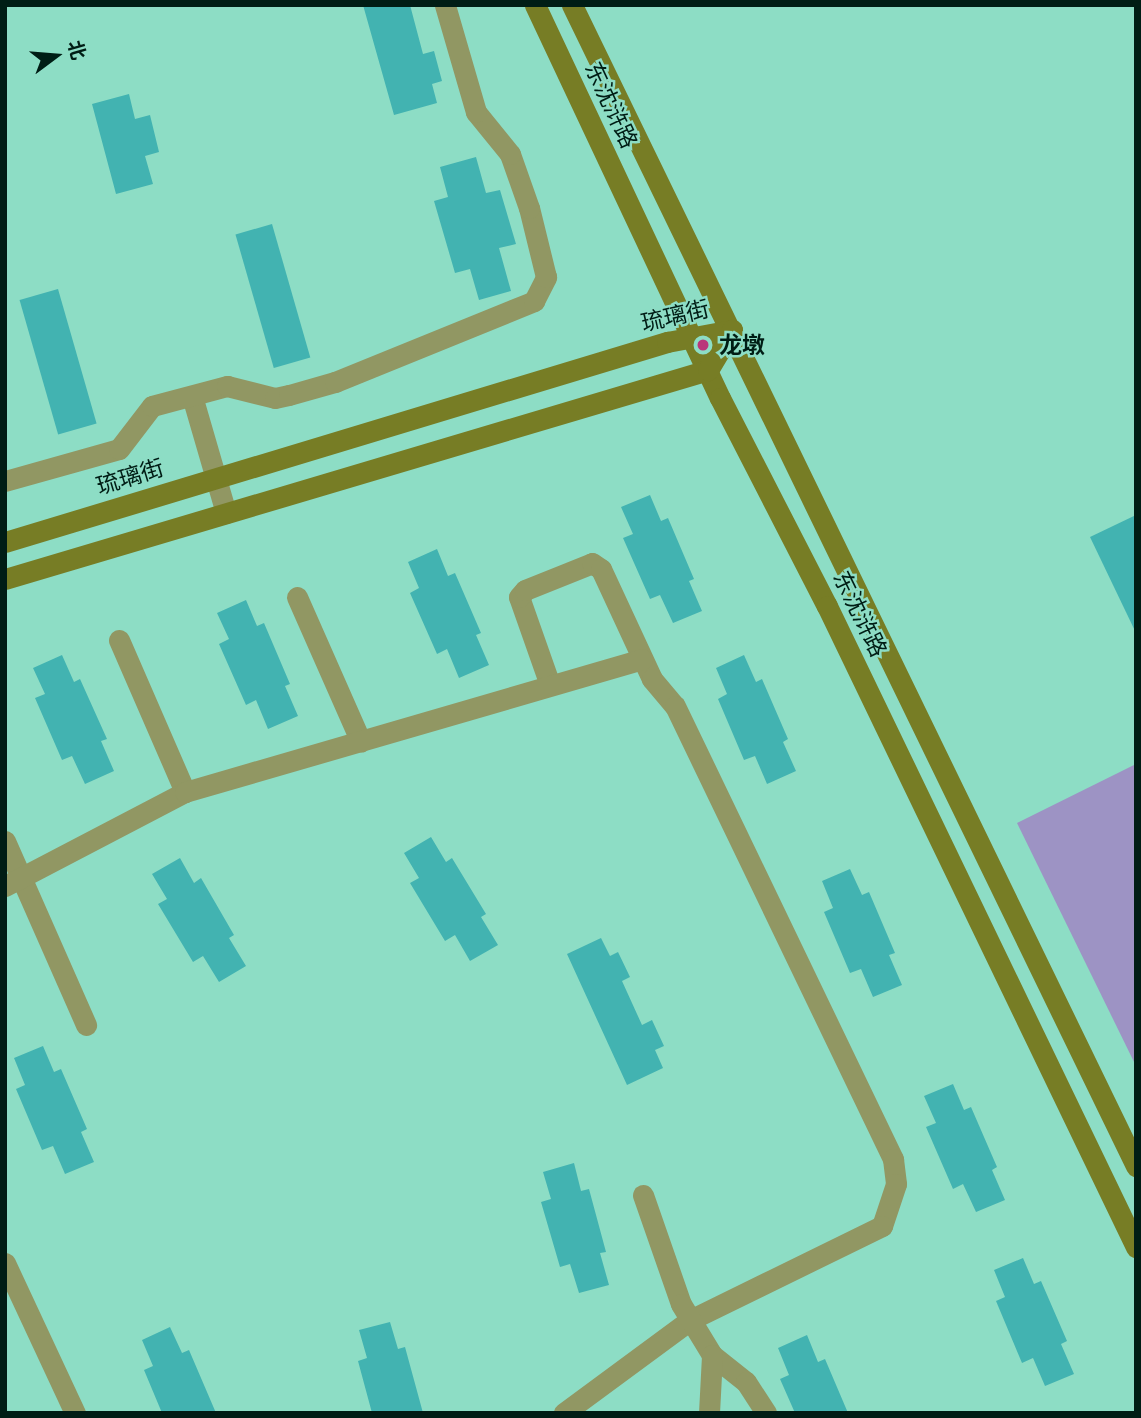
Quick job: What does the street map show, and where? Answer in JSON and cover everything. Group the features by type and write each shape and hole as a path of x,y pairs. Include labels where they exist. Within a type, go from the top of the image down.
{"main road":[{"name":"东沈浒路","path":"535,5 691,336 827,606 1136,1247"},
{"name":"东沈浒路","path":"572,5 1136,1166"},
{"name":"琉璃街","path":"5,542 691,336 732,330"},
{"name":"琉璃街","path":"708,370 732,330"},
{"path":"5,579 708,370"}],"street":[{"path":"5,481 119,449 152,406 227,386 275,398 335,382 421,344 523,309 542,291 545,265 529,208 510,154 476,112 445,5"},
{"path":"192,396 226,513"},
{"path":"550,685 518,606 519,597 580,565 593,563 601,569 642,659 681,718 893,1159 896,1184 882,1226 690,1320 564,1413"},
{"path":"297,597 361,742"},
{"path":"119,640 185,792"},
{"path":"13,881 185,792 642,659"},
{"path":"5,841 13,881 86,1025"},
{"path":"643,1195 690,1320 712,1355 746,1382 766,1413"},
{"path":"7,1274 13,1305 75,1413"},
{"path":"709,1413 707,1379 712,1355"}],"shaded area":[{"path":"1136,764 1136,1066 1017,823"}],"building":[{"path":"363,5 410,5 423,54 434,51 442,81 432,84 437,103 394,115"},
{"path":"129,94 135,119 150,115 159,152 145,156 153,184 116,194 92,104"},
{"path":"476,157 486,193 500,190 516,244 499,248 511,291 479,300 470,269 455,273 434,201 448,197 440,167"},
{"path":"272,224 310,358 274,368 235,234"},
{"path":"58,289 97,424 58,435 20,300"},
{"path":"650,495 661,521 668,518 694,579 689,581 702,611 673,623 660,595 650,599 623,538 633,534 621,507"},
{"path":"1136,515 1136,633 1090,537"},
{"path":"437,549 448,576 455,573 481,633 476,635 489,665 459,678 447,649 437,654 410,593 419,588 408,562"},
{"path":"246,600 257,626 264,623 290,684 285,686 298,716 268,729 256,700 246,705 219,644 229,639 217,613"},
{"path":"62,655 74,682 80,679 107,739 101,741 114,771 85,784 72,756 62,760 35,698 45,694 33,668"},
{"path":"744,655 756,682 762,679 788,739 783,742 796,771 767,784 755,756 744,760 718,699 727,694 716,668"},
{"path":"431,837 446,862 452,858 486,914 481,917 498,945 470,961 455,935 445,941 410,883 419,878 404,853"},
{"path":"180,858 194,883 201,878 234,935 229,938 246,966 219,982 203,956 193,962 158,904 167,899 152,874"},
{"path":"850,869 862,895 869,892 895,953 889,955 902,985 873,997 861,969 850,973 824,912 833,908 822,881"},
{"path":"601,938 610,956 618,952 630,977 622,981 642,1025 652,1020 664,1046 655,1050 663,1068 627,1085 567,954"},
{"path":"43,1046 54,1072 61,1069 87,1129 81,1132 94,1162 65,1174 53,1146 42,1150 16,1089 25,1085 14,1058"},
{"path":"953,1084 964,1110 971,1107 997,1167 992,1170 1005,1200 976,1212 963,1184 953,1189 926,1127 936,1123 924,1096"},
{"path":"574,1163 581,1191 589,1189 606,1252 600,1253 609,1285 579,1293 570,1264 560,1267 541,1202 551,1199 543,1172"},
{"path":"1023,1258 1034,1284 1041,1281 1067,1341 1061,1344 1074,1374 1045,1386 1033,1358 1022,1363 996,1301 1005,1297 994,1270"},
{"path":"390,1322 398,1349 405,1347 423,1413 372,1413 358,1361 367,1358 359,1330"},
{"path":"170,1327 182,1353 189,1350 216,1413 162,1413 144,1370 153,1366 142,1340"},
{"path":"807,1335 818,1362 825,1359 848,1413 795,1413 780,1379 789,1375 778,1348"}],"place":[{"name":"龙墩","path":"703,345"}]}
